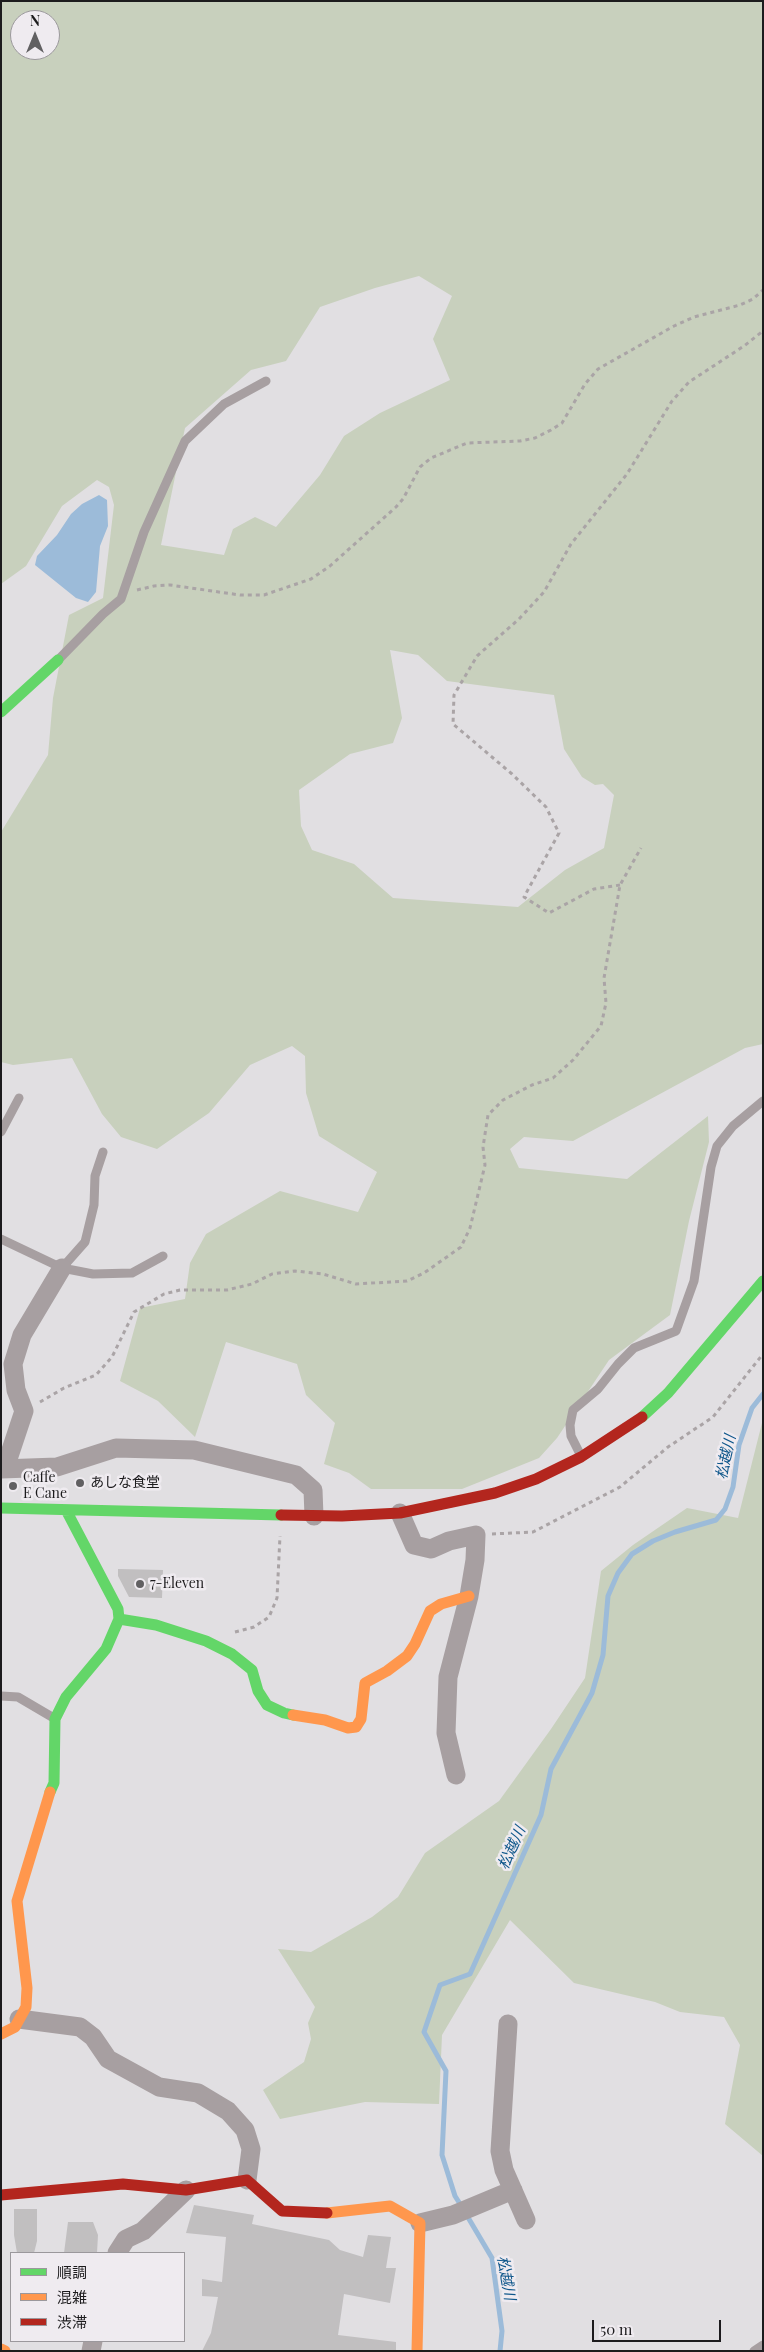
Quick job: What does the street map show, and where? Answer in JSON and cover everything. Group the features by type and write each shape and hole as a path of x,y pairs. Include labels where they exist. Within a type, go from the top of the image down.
{"street":[{"path":"1,712 58,660"},
{"path":"62,1268 22,1336 13,1364 16,1390 24,1411 3,1469 58,1467 116,1448 194,1450 296,1475 313,1490 314,1516"},
{"path":"1,1508 314,1516 400,1513 494,1493 536,1479 581,1457 635,1423 668,1394 763,1281"},
{"path":"1,2034 15,2027 26,2007 27,1988 10,1914 17,1901 47,1797 54,1783 55,1719 66,1697 106,1649 119,1619 118,1609 66,1510"},
{"path":"400,1513 414,1545 431,1549 448,1541 476,1535 475,1560 469,1596 448,1678 446,1733 456,1774"},
{"path":"119,1619 156,1625 206,1641 232,1654 252,1670 258,1691 267,1704 284,1713 325,1720 348,1728 356,1727 361,1719 366,1683 387,1671 407,1656 415,1644 430,1612 441,1604 469,1596"},
{"path":"19,2019 80,2027 92,2037 108,2059 159,2087 198,2093 228,2111 246,2130 251,2149 247,2180"},
{"path":"508,2024 500,2151 504,2170 526,2220"},
{"path":"1,2195 123,2184 186,2190 247,2180"},
{"path":"247,2180 282,2211 318,2214 390,2206 420,2223 452,2215 514,2190"},
{"path":"119,2252 126,2239 143,2231 186,2190"},
{"path":"417,2351 420,2223"}],"lane":[{"path":"58,660 103,614 121,599 144,532 184,440 224,404 266,381"},
{"path":"1,1132 19,1098"},
{"path":"581,1457 571,1436 570,1424 573,1410 598,1389 634,1348 676,1331 694,1281 710,1167 717,1146 733,1126 763,1101"},
{"path":"62,1268 85,1242 94,1205 95,1176 103,1152"},
{"path":"1,1239 62,1268 92,1274 132,1273 163,1256"},
{"path":"1,1696 18,1697 55,1719"},
{"path":"754,2351 763,2345"}],"path":[{"path":"121,599 134,591 154,586 170,585 240,595 264,595 311,579 330,566 404,499 420,467 431,458 467,443 520,441 535,438 551,430 562,423 585,384 598,369 674,326 694,317 740,305 753,299 763,290"},
{"path":"620,885 594,889 549,913 524,897 558,833 546,807 512,774 453,724 454,695 477,656 519,619 544,592 571,544 627,474 672,401 689,382 744,346 763,331"},
{"path":"24,1411 64,1388 96,1375 112,1357 134,1312 164,1294 180,1290 227,1290 252,1284 272,1274 295,1271 323,1274 356,1284 407,1280 424,1273 461,1247 470,1228 486,1165 483,1147 488,1116 503,1100 532,1085 553,1078 573,1060 600,1026 606,1003 604,978 620,885 641,848"},
{"path":"476,1535 533,1532 620,1487 668,1447 713,1417 763,1354"},
{"path":"206,1641 254,1626 269,1617 277,1598 280,1572 280,1515"}],"green space":[{"path":"1,1 763,1 763,1044 745,1048 573,1141 524,1137 510,1149 519,1168 627,1179 708,1116 709,1142 689,1221 670,1315 609,1360 557,1438 539,1458 462,1489 371,1489 349,1473 324,1464 335,1423 306,1395 297,1364 226,1342 195,1437 158,1401 120,1381 140,1308 185,1299 190,1263 206,1234 280,1191 358,1212 377,1172 319,1136 306,1093 305,1056 292,1046 250,1065 209,1113 157,1149 121,1137 102,1114 72,1058 13,1065 1,1062 1,832 48,755 53,698 69,615 103,598 114,505 109,487 97,480 62,506 26,566 1,584","holes":["419,276 452,296 433,339 450,380 380,413 344,436 320,475 276,527 255,517 233,529 224,555 161,545 185,428 251,370 286,361 320,307 375,288","390,650 418,655 447,681 554,695 564,749 582,777 595,785 603,784 614,795 604,848 565,870 518,907 393,898 354,864 312,850 301,826 299,790 350,754 393,743 402,718"]},
{"path":"763,1419 763,2156 725,2124 740,2045 724,2017 680,2012 655,2002 574,1983 510,1920 442,2035 439,2104 365,2102 280,2119 263,2090 304,2062 311,2039 308,2023 315,2007 278,1949 311,1952 372,1917 398,1897 425,1853 499,1801 585,1678 601,1571 633,1545 687,1508 738,1518"}],"water":[{"path":"99,495 107,500 108,526 100,546 96,592 88,602 76,598 35,565 37,556 57,535 71,514 82,504"}],"building":[{"name":"7-Eleven","path":"118,1569 163,1570 162,1598 129,1597 118,1576"},
{"path":"194,2205 254,2215 252,2224 329,2240 340,2250 363,2257 368,2235 391,2237 386,2268 396,2268 390,2303 344,2294 338,2335 396,2342 396,2351 202,2351 211,2333 218,2297 202,2296 202,2279 222,2282 226,2237 186,2233"},
{"path":"14,2209 37,2209 37,2241 34,2252 17,2252 14,2235"},
{"path":"68,2222 93,2222 98,2235 97,2252 64,2252"}],"waterway":[{"name":"松越川","path":"462,2207 455,2196 442,2155 446,2071 424,2032 440,1985 470,1974 541,1815 551,1769 592,1693 603,1655 608,1596 618,1573 632,1554 653,1541 675,1532 716,1520 725,1509 733,1487 739,1445 752,1408 763,1394"},
{"name":"松越川","path":"466,2214 492,2258 502,2331 500,2351"}],"traffic: fast":[{"path":"1,712 58,660"},
{"path":"642,1417 668,1393 763,1281"},
{"path":"1,1508 281,1515"},
{"path":"50,1792 54,1783 55,1719 66,1697 106,1649 119,1619 118,1609 66,1510"},
{"path":"119,1619 156,1625 206,1641 232,1654 252,1670 258,1691 267,1705 293,1715"}],"traffic: slow":[{"path":"293,1715 325,1720 348,1728 356,1727 361,1719 365,1683 387,1671 407,1656 415,1644 430,1611 441,1604 469,1596"},
{"path":"1,2034 15,2027 26,2007 27,1988 17,1901 50,1792"},
{"path":"327,2213 390,2206 420,2223 417,2351"},
{"path":"1,2349 5,2351"}],"traffic: jam":[{"path":"281,1515 342,1516 400,1513 495,1493 536,1479 581,1457 642,1417"},
{"path":"1,2195 123,2184 186,2190 247,2180 282,2211 327,2213"}],"place":[{"name":"あしな食堂","path":"80,1483"},
{"name":"Caffe E Cane","path":"13,1486"},
{"name":"7-Eleven","path":"140,1584"}]}
